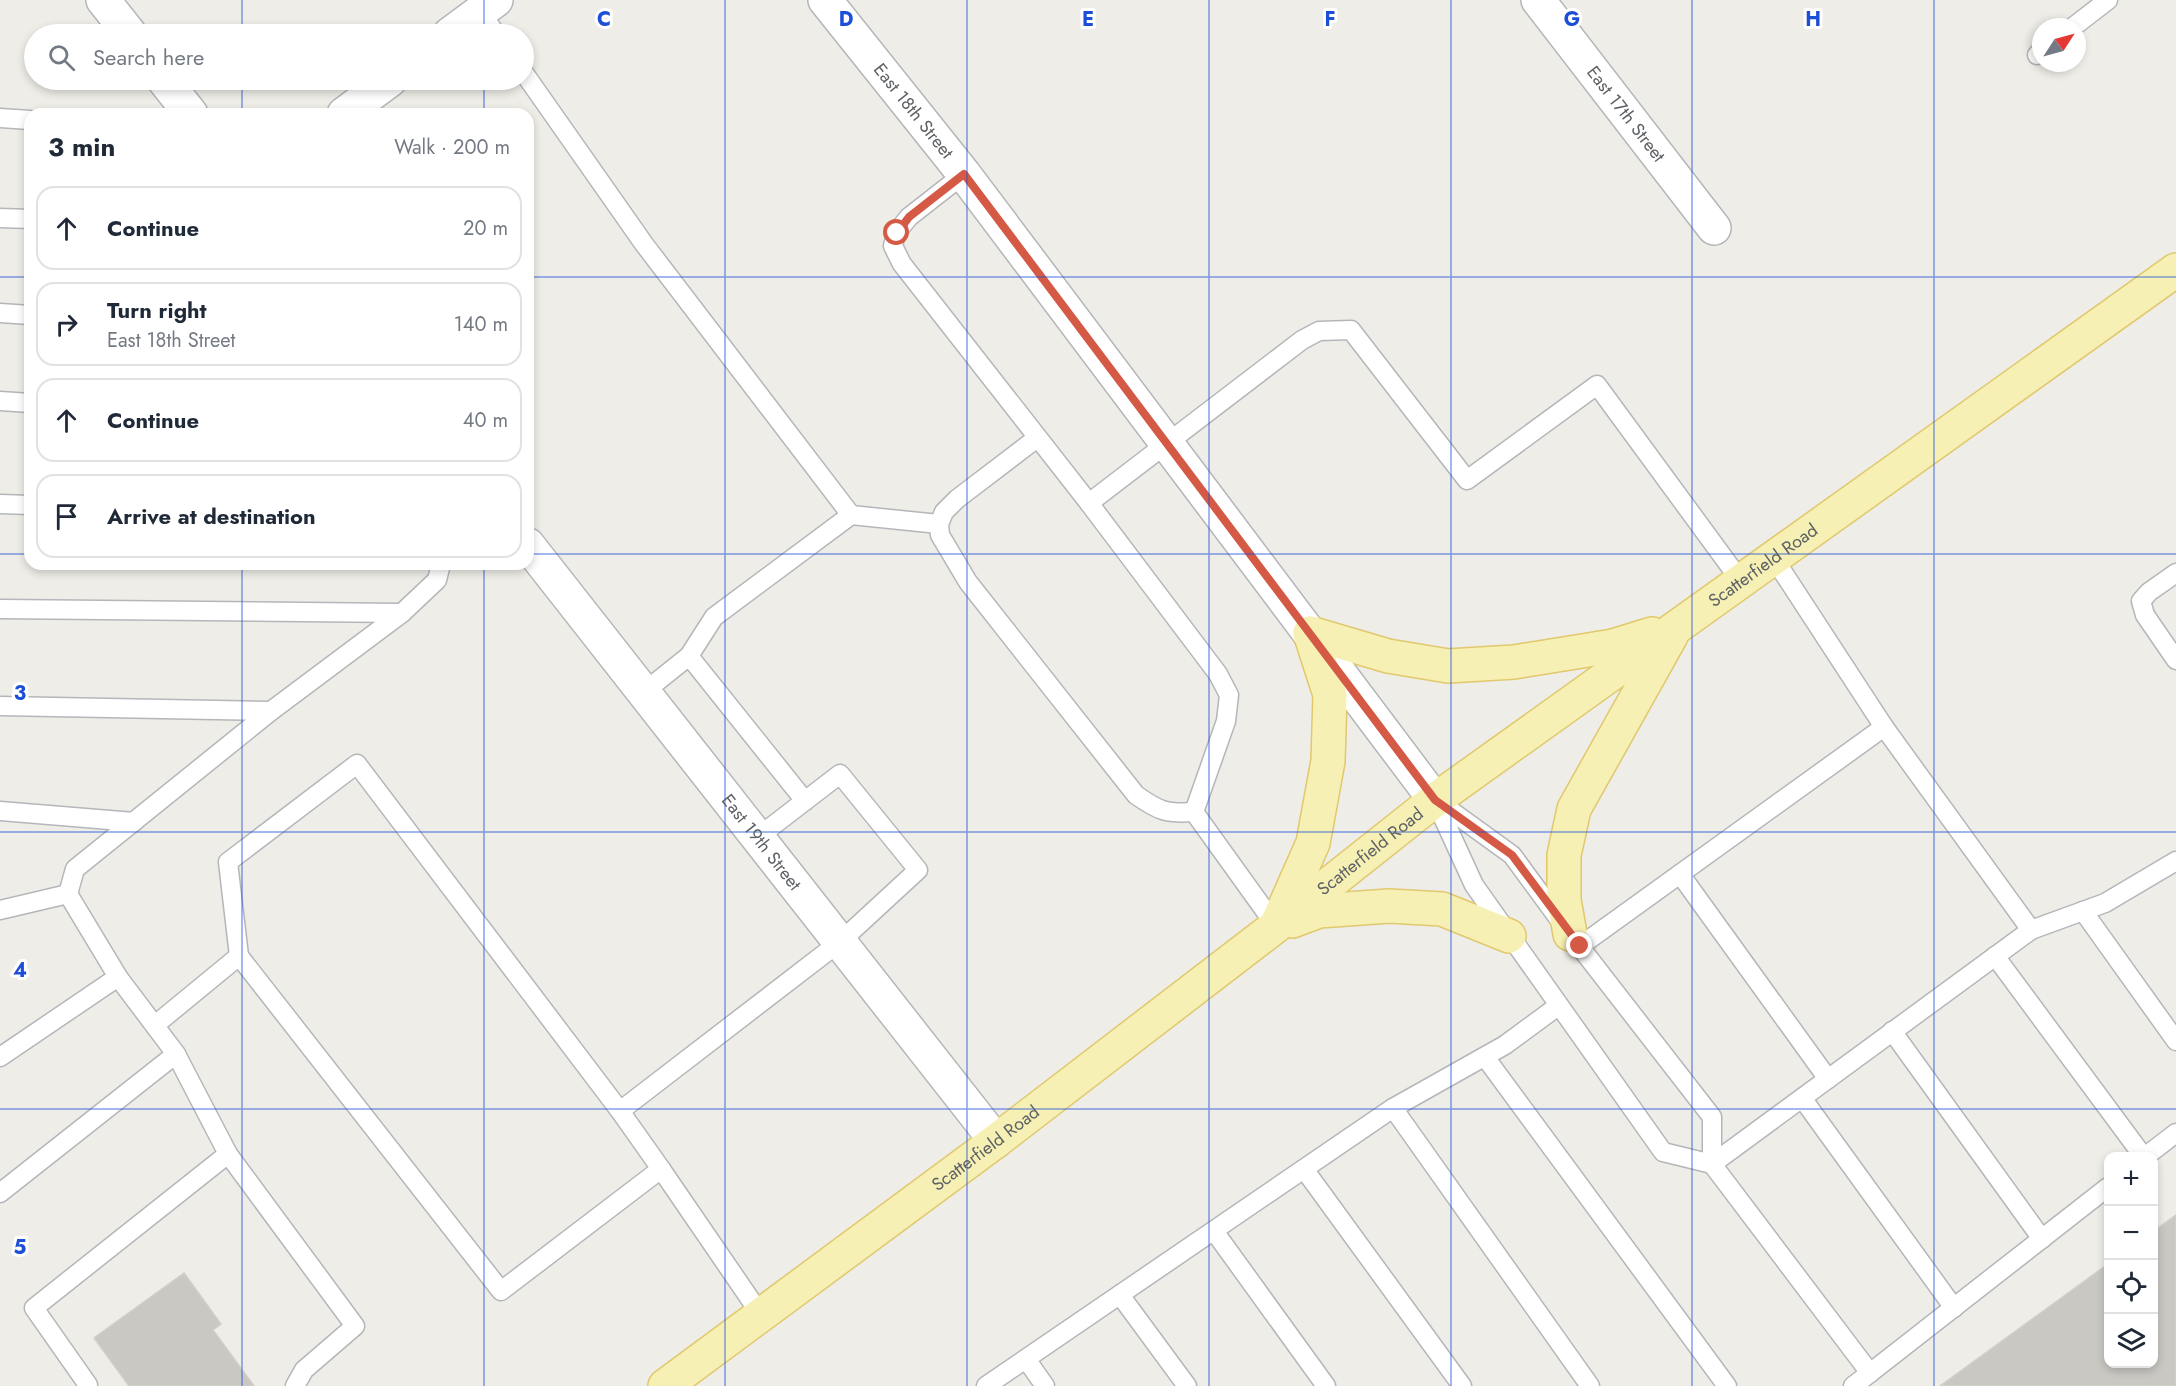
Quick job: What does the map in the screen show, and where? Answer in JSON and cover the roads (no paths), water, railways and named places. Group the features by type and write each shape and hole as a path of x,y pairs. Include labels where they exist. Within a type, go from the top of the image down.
{"main road":[{"name":"Scatterfield Road","path":"665,1386 996,1141 1276,926 1435,800 2176,270"},
{"path":"1310,633 1388,656 1448,666 1514,662 1613,646 1676,627"},
{"path":"1575,940 1564,900 1564,855 1574,809 1676,627"},
{"path":"1276,926 1312,843 1328,761 1330,695 1310,633"},
{"path":"1276,926 1319,911 1389,906 1442,909 1509,936"}],"street":[{"path":"103,0 122,24"},
{"name":"East 18th Street","path":"825,0 964,174 1435,800"},
{"name":"East 17th Street","path":"1538,0 1714,228"},
{"path":"466,24 486,12"},
{"path":"172,90 186,108"},
{"path":"352,108 376,90"},
{"name":"East 19th Street","path":"534,553 996,1141"}],"lane":[{"path":"2085,18 2108,0"},
{"path":"534,87 644,244 851,514"},
{"path":"0,118 24,120"},
{"path":"964,174 909,217 897,233 893,246 902,264 1089,503 1218,674 1229,695 1226,721 1194,812"},
{"path":"0,218 24,219"},
{"path":"0,313 24,315"},
{"path":"1089,503 1302,339 1319,332 1352,330 1467,480 1597,385 1740,580"},
{"path":"0,401 24,402"},
{"path":"1037,438 957,499 944,512 939,524 940,535 968,582 1136,795 1158,810 1178,813 1194,812"},
{"path":"0,504 24,505"},
{"path":"644,692 689,656 714,617 851,514 939,524"},
{"path":"1773,557 1884,728 2031,930"},
{"path":"295,1386 304,1370 355,1326 228,1154 176,1054 118,976 68,894 75,869 271,711 402,613 437,580 440,570"},
{"path":"2176,573 2148,592 2141,601 2145,615 2176,660"},
{"path":"0,609 402,613"},
{"path":"689,656 805,801"},
{"path":"0,706 271,711"},
{"path":"1575,940 1680,874 1884,728"},
{"path":"661,1169 501,1291 239,956 228,862 357,764 620,1111 661,1169 761,1315"},
{"path":"620,1111 841,941 918,870 840,774 758,837"},
{"path":"1435,800 1473,885 1663,1152 1712,1164"},
{"path":"1435,800 1512,855 1712,1117 1712,1164 1870,1373"},
{"path":"0,811 134,822"},
{"path":"1194,812 1276,926"},
{"path":"1712,1164 2031,930 2104,903 2176,861"},
{"path":"1680,874 1828,1079"},
{"path":"0,910 68,894"},
{"path":"2083,910 2176,1041"},
{"path":"154,1025 239,956"},
{"path":"1995,956 2142,1152"},
{"path":"0,1057 118,976"},
{"path":"986,1386 1393,1108 1505,1045 1558,1006"},
{"path":"1892,1031 2043,1239"},
{"path":"0,1193 176,1054"},
{"path":"1485,1057 1727,1386"},
{"path":"1802,1098 1954,1308"},
{"path":"1393,1108 1590,1386"},
{"path":"2150,1152 2176,1133"},
{"path":"87,1386 34,1308 228,1154"},
{"path":"1304,1169 1462,1386"},
{"path":"1853,1386 2104,1191"},
{"path":"1214,1231 1326,1386"},
{"path":"1120,1295 1187,1386"},
{"path":"1026,1359 1045,1386"}]}
